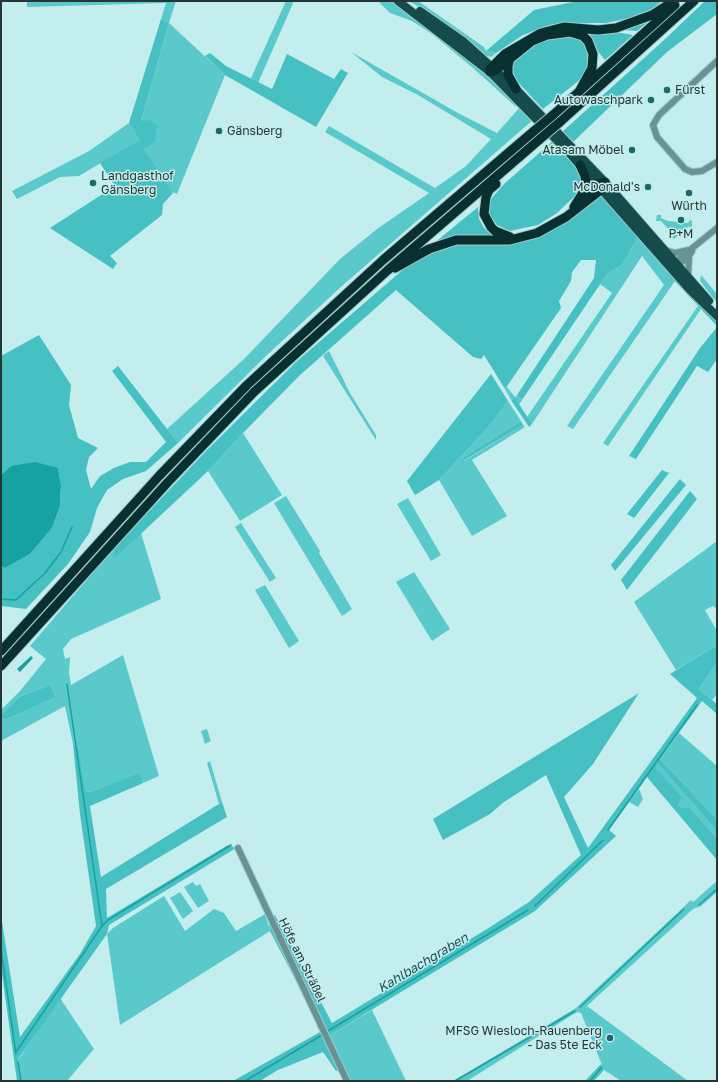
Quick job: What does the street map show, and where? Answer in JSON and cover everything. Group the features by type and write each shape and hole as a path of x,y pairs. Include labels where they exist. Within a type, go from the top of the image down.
{"highway":[{"path":"494,72 514,47 541,33 564,27 598,30 616,28 652,15 674,1"},
{"path":"1,666 103,552 233,414 295,354 388,270 540,139 579,92 679,1"},
{"path":"1,651 155,480 247,385 383,260 534,131 556,119 694,1"},
{"path":"494,72 510,57 532,41 547,35 565,32 583,36 591,47 593,62 592,68 579,92"},
{"path":"510,57 508,75 516,89"},
{"path":"516,160 489,190 486,197 484,214 495,231 503,236 518,238"},
{"path":"566,217 583,194 586,184 580,165"},
{"path":"583,194 601,185"},
{"path":"388,270 402,265 447,242 466,238 510,240 546,230 566,217 601,185"}],"main road":[{"path":"398,1 516,89 717,316"},
{"path":"402,1 445,28 494,72 580,165 664,249 674,268 688,277 717,310"}],"street":[{"path":"717,61 659,114 653,126 657,137 685,169 692,172 702,171 717,162"},
{"path":"674,268 680,258 717,228"},
{"path":"664,249 675,253 692,249"},
{"path":"688,277 689,256 692,249"},
{"path":"674,268 689,256"},
{"name":"Höfe am Sträßel","path":"238,848 347,1081"}],"shaded area":[{"path":"27,1 176,1 169,23 161,19 166,3 27,7"},
{"path":"286,1 294,1 258,83 251,78"},
{"path":"378,1 395,1 459,49 517,102 533,120 342,286 267,355 178,443 167,429 244,359 340,259 377,229 429,193 325,132 329,126 435,188 466,166 491,139 418,95 382,77 351,52 458,113 497,133 520,107 515,106 432,34 412,21 390,13"},
{"path":"409,1 418,1 484,47 486,51 496,53 491,57 484,55 436,18"},
{"path":"578,1 662,1 652,9 630,18 606,23 561,23 550,25 523,35 496,53 486,51 534,10"},
{"path":"705,1 717,1 717,14 667,52 571,144 562,132"},
{"path":"656,15 637,31 623,30"},
{"path":"161,19 169,23 141,121 149,120 157,125 155,141 144,149 173,193 163,204 162,215 110,256 117,263 113,269 50,228 115,186 100,163 139,140 129,123"},
{"path":"169,23 225,75 177,194 170,191 144,149 141,121"},
{"path":"573,30 609,31 633,35 605,60 595,48"},
{"path":"566,36 578,38 586,46 589,53 590,62 581,79 543,109 516,80 510,69 513,61 522,51 543,41"},
{"path":"210,53 226,66 272,89 287,54 334,79 341,69 348,73 316,127 225,75 205,56"},
{"path":"129,123 139,140 79,176 60,177 17,199 12,191 89,151"},
{"path":"553,141 580,172 582,183 576,195 557,213 538,225 510,231 497,225 488,213 491,199 504,184"},
{"path":"600,196 604,197 639,235 622,265 607,274 522,400 517,395 594,278 596,260 581,260 572,272 571,281 559,301 561,308 505,389 484,355 481,359 473,357 396,290 299,376 208,471 114,559 114,548 207,450 296,362 406,267 424,255 461,243 493,243 529,240 559,227 588,203"},
{"path":"478,207 479,219 484,228 494,236 458,235 433,244"},
{"path":"657,215 661,215 661,218 668,221 688,223 690,220 692,221 692,226 690,228 689,226 674,239 672,237 674,235 661,221 656,221"},
{"path":"639,235 669,270 666,272 675,281 573,429 567,426 664,285 642,256 532,424 527,417 612,293 600,284 607,274 622,265"},
{"path":"669,270 717,320 717,326 666,272"},
{"path":"701,275 717,294 717,303 700,281"},
{"path":"698,306 701,309 608,446 603,443"},
{"path":"717,327 717,359 708,372 697,366 636,459 629,456 700,348"},
{"path":"39,335 71,385 69,405 78,438 98,448 89,457 86,470 91,489 100,476 114,468 130,462 146,462 166,442 112,371 118,366 178,443 146,471 123,479 107,490 97,508 90,532 68,564 26,609 1,606 1,566 5,568 30,554 52,528 60,506 61,485 58,468 11,466 1,475 1,356"},
{"path":"329,351 350,393 376,435 376,440 323,356"},
{"path":"491,374 508,401 492,423 439,480 415,495 407,481"},
{"path":"507,387 515,397 517,395 522,400 519,405 515,398 511,400 505,389"},
{"path":"515,398 532,424 529,427 511,400"},
{"path":"508,401 521,421 465,456 464,461 523,425 525,427 472,460 507,516 472,536 439,480 492,423"},
{"path":"521,421 523,425 463,461 465,456"},
{"path":"243,433 282,495 240,521 208,471"},
{"path":"35,462 58,468 61,485 60,506 52,528 30,554 5,568 1,566 1,475 11,466"},
{"path":"662,470 669,473 634,518 627,514"},
{"path":"680,479 686,485 615,571 611,565"},
{"path":"690,491 697,499 627,590 621,580"},
{"path":"286,496 320,551 319,553 352,609 342,616 274,503"},
{"path":"408,498 441,555 431,561 397,504"},
{"path":"241,523 276,578 270,582 235,527"},
{"path":"141,533 161,599 71,639 63,649 65,659 70,657 69,673 71,685 123,655 159,776 143,783 140,774 91,792 84,791 78,745 73,744 65,706 1,741 1,717 5,720 56,697 50,685 19,697 1,715 1,710 20,691 46,659 30,646 114,548 114,559"},
{"path":"717,541 717,609 713,606 705,610 717,631 717,645 676,670 634,602"},
{"path":"414,572 450,629 432,641 396,582"},
{"path":"265,585 299,641 289,648 255,590"},
{"path":"717,645 717,662 699,689 717,704 717,714 702,701 660,759 717,819 717,831 657,763 655,767 682,797 678,805 683,808 689,807 717,838 717,860 647,777 609,830 616,836 535,911 325,1038 340,1070 336,1071 323,1052 278,1070 260,1081 233,1081 322,1031 270,931 268,919 275,915 332,1023 487,929 529,902 581,855 546,775 504,802 490,814 443,840 433,819 639,693 593,764 564,797 588,848 697,698 670,674"},
{"path":"31,656 33,658 20,672 17,669"},
{"path":"717,662 717,694 712,700 699,689"},
{"path":"50,685 56,697 5,720 1,717 1,715 19,697"},
{"path":"207,729 211,741 205,744 201,731"},
{"path":"679,733 717,766 717,819 660,759"},
{"path":"73,744 78,745 85,791 91,792 140,773 143,783 90,806 101,877 222,802 227,817 106,889 107,918 228,845 236,848 109,925 107,934 18,1059 22,1081 17,1081 1,967 1,915 20,1037 80,954 96,926 80,814"},
{"path":"210,761 222,802 219,804 207,763"},
{"path":"657,763 717,831 717,838 689,807 683,808 678,805 682,797 654,767"},
{"path":"639,789 643,799 638,807 629,802"},
{"path":"717,881 717,892 701,906 693,909 587,1006 688,1081 621,1081 604,1070 581,1013 577,1012 467,1081 453,1081 576,1008 691,900 693,902"},
{"path":"193,882 196,886 200,884 209,901 198,908 184,887"},
{"path":"180,892 193,911 183,919 170,898"},
{"path":"164,896 185,931 214,909 224,913 236,931 265,914 270,931 120,1025 107,934 113,928"},
{"path":"60,998 94,1049 67,1081 22,1081 18,1060"},
{"path":"372,1010 406,1081 346,1081 325,1038"},
{"path":"601,1064 604,1070 594,1081 585,1081"}],"waterway":[{"path":"1,599 16,600 45,573 61,552 72,527"},
{"path":"16,1052 102,926 67,684"},
{"name":"Kahlbachgraben","path":"608,830 697,705"},
{"name":"Kahlbachgraben","path":"535,906 603,840"},
{"path":"102,926 108,920 231,845"},
{"path":"699,905 717,889"},
{"path":"580,1007 684,909"},
{"name":"Kahlbachgraben","path":"328,1031 528,910"},
{"path":"1,949 16,1054"},
{"path":"455,1081 575,1011"},
{"name":"Kahlbachgraben","path":"245,1081 322,1035"},
{"path":"18,1062 21,1081"},
{"path":"590,1081 602,1067"}],"place":[{"name":"Fürst","path":"667,90"},
{"name":"Autowaschpark","path":"651,100"},
{"name":"Gänsberg","path":"219,131"},
{"name":"Atasam Möbel","path":"632,150"},
{"name":"Landgasthof Gänsberg","path":"93,183"},
{"name":"McDonald's","path":"648,187"},
{"name":"Würth","path":"689,193"},
{"name":"P+M","path":"681,220"},
{"name":"MFSG Wiesloch-Rauenberg - Das 5te Eck","path":"610,1038"}]}
